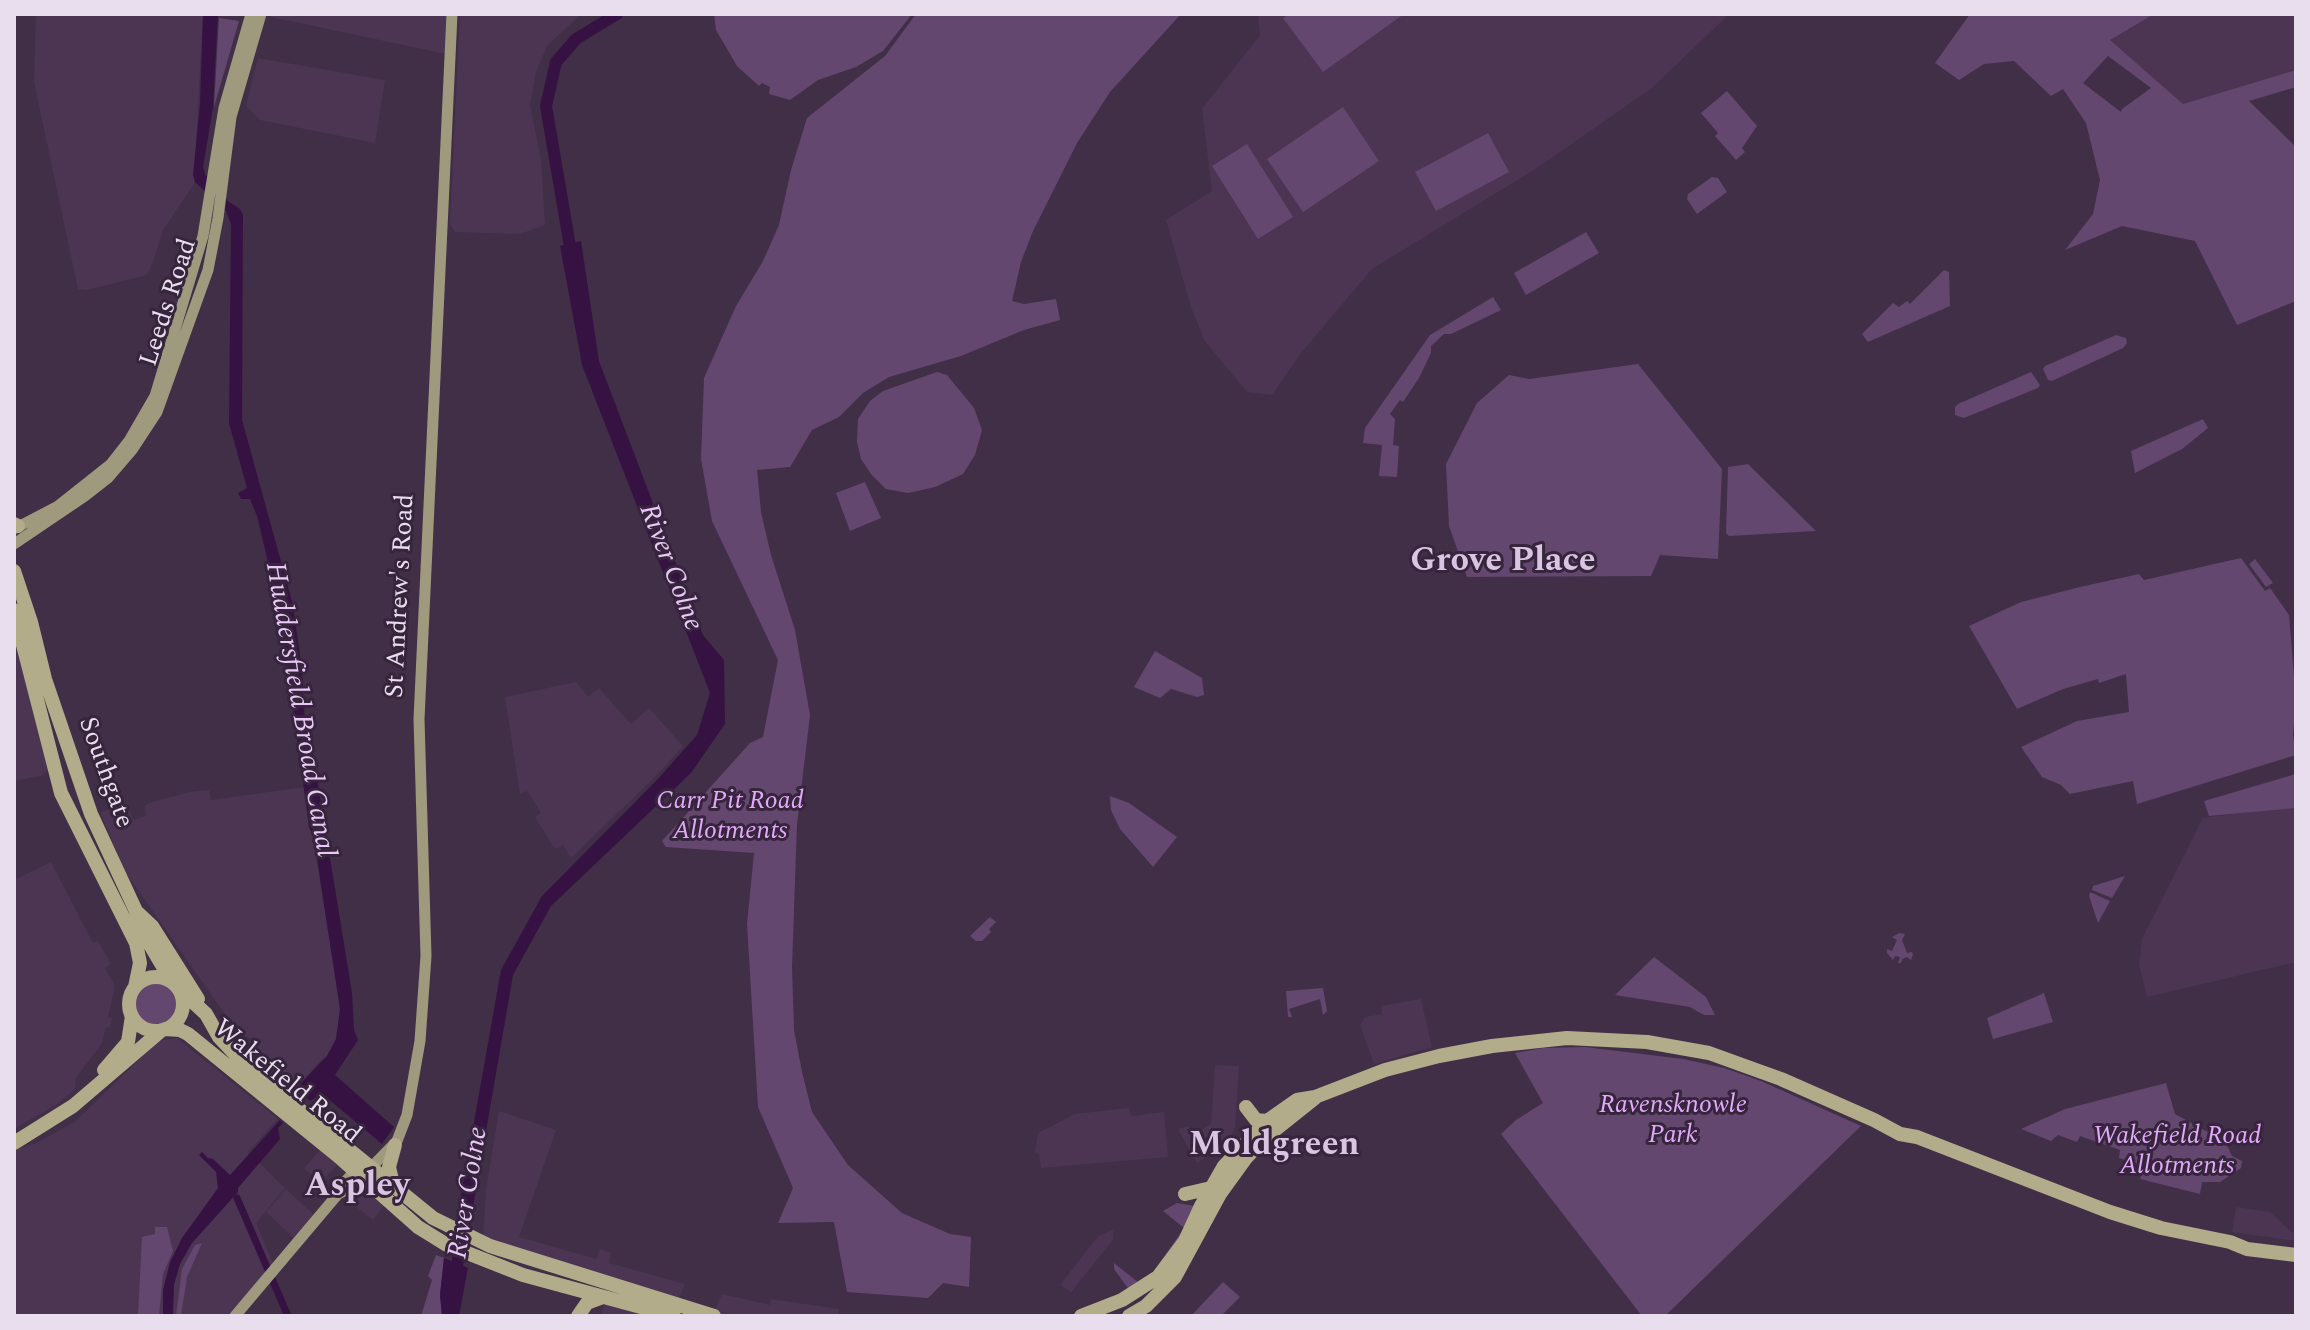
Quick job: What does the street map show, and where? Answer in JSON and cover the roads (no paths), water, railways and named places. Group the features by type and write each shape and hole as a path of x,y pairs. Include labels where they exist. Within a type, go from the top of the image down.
{"highway":[{"name":"Southgate","path":"14,571 80,784 118,877 136,911 140,928 175,985"},
{"name":"Southgate","path":"14,610 58,778 136,943 140,963 135,987"},
{"path":"58,717 53,731 62,764 58,778 80,784"},
{"path":"136,911 152,926 206,1014"},
{"path":"14,1133 58,1107 109,1065 128,1042 132,1016 129,1001 135,987 144,979 154,977 175,985 183,1000 182,1012 175,1023 73,1106 14,1143"},
{"name":"Wakefield Road","path":"175,985 206,1014 219,1037 246,1066 363,1172 418,1227 472,1257 570,1288"},
{"path":"132,1016 144,1028 163,1030"},
{"name":"Wakefield Road","path":"163,1030 180,1030 188,1034 363,1172 394,1185 433,1218 476,1241 517,1254"},
{"path":"1081,1316 1122,1300 1158,1277 1185,1241 1224,1166 1267,1121 1297,1100 1315,1097 1385,1070 1448,1054 1492,1046 1588,1037 1647,1042 1709,1053 1781,1079 1874,1120 1891,1121 1917,1137 2110,1212 2247,1249 2296,1255"},
{"path":"1105,1316 1122,1311 1131,1315 1158,1296 1175,1277 1241,1163 1266,1137 1315,1097"},
{"path":"1246,1107 1256,1120 1267,1121"},
{"path":"394,1185 389,1167 395,1145"},
{"path":"1185,1194 1211,1188"},
{"path":"2230,1242 2246,1240 2296,1247"},
{"path":"517,1254 526,1264 561,1275 570,1288 674,1316"},
{"path":"517,1254 714,1316"},
{"path":"1122,1300 1142,1300 1165,1281 1175,1277"},
{"path":"578,1316 587,1303 603,1297"}],"main road":[{"name":"Leeds Road","path":"14,544 108,478 154,417 203,288 231,77 251,14"},
{"name":"Leeds Road","path":"220,156 261,14"},
{"name":"St Andrew's Road","path":"235,1316 338,1194 395,1145 407,1115 420,1041 426,956 419,719 452,14"},
{"name":"Leeds Road","path":"15,526 58,506 80,491 111,464 129,441 155,396 207,215 215,204"}],"water":[{"name":"Huddersfield Broad Canal","path":"203,14 218,14 213,108 203,167 205,174 243,215 242,420 293,605 302,670 305,725 311,741 358,1040 335,1075 394,1127 382,1144 321,1093 311,1101 304,1097 300,1101 298,1099 305,1089 300,1084 327,1056 336,1039 340,1009 314,839 309,827 280,612 257,516 250,499 241,499 238,493 247,488 229,423 231,224 226,211 195,182 193,175 200,104"},
{"path":"581,241 599,361 703,635 724,660 725,724 691,773 551,906 513,975 470,1224 457,1218 501,970 542,896 697,735 710,693 582,365 560,246"},
{"path":"280,1120 283,1123 278,1128 280,1139 192,1243 180,1264 174,1285 173,1316 163,1316 163,1290 170,1262 182,1238 218,1188 216,1172 199,1155 202,1152 213,1159 230,1175"},
{"path":"444,1258 468,1268 459,1316 442,1316 440,1295"}],"waterway":[{"name":"River Colne","path":"572,258 546,106 556,62 576,39 617,14"},
{"path":"237,1198 288,1316"},
{"name":"River Colne","path":"455,1277 467,1209"}],"district":[{"name":"Grove Place","path":"1503,563"},
{"name":"Moldgreen","path":"1274,1147"},
{"name":"Aspley","path":"357,1188"}],"park label":[{"name":"Carr Pit Road Allotments","path":"730,818"},
{"name":"Ravensknowle Park","path":"1673,1122"},
{"name":"Wakefield Road Allotments","path":"2177,1153"}]}
